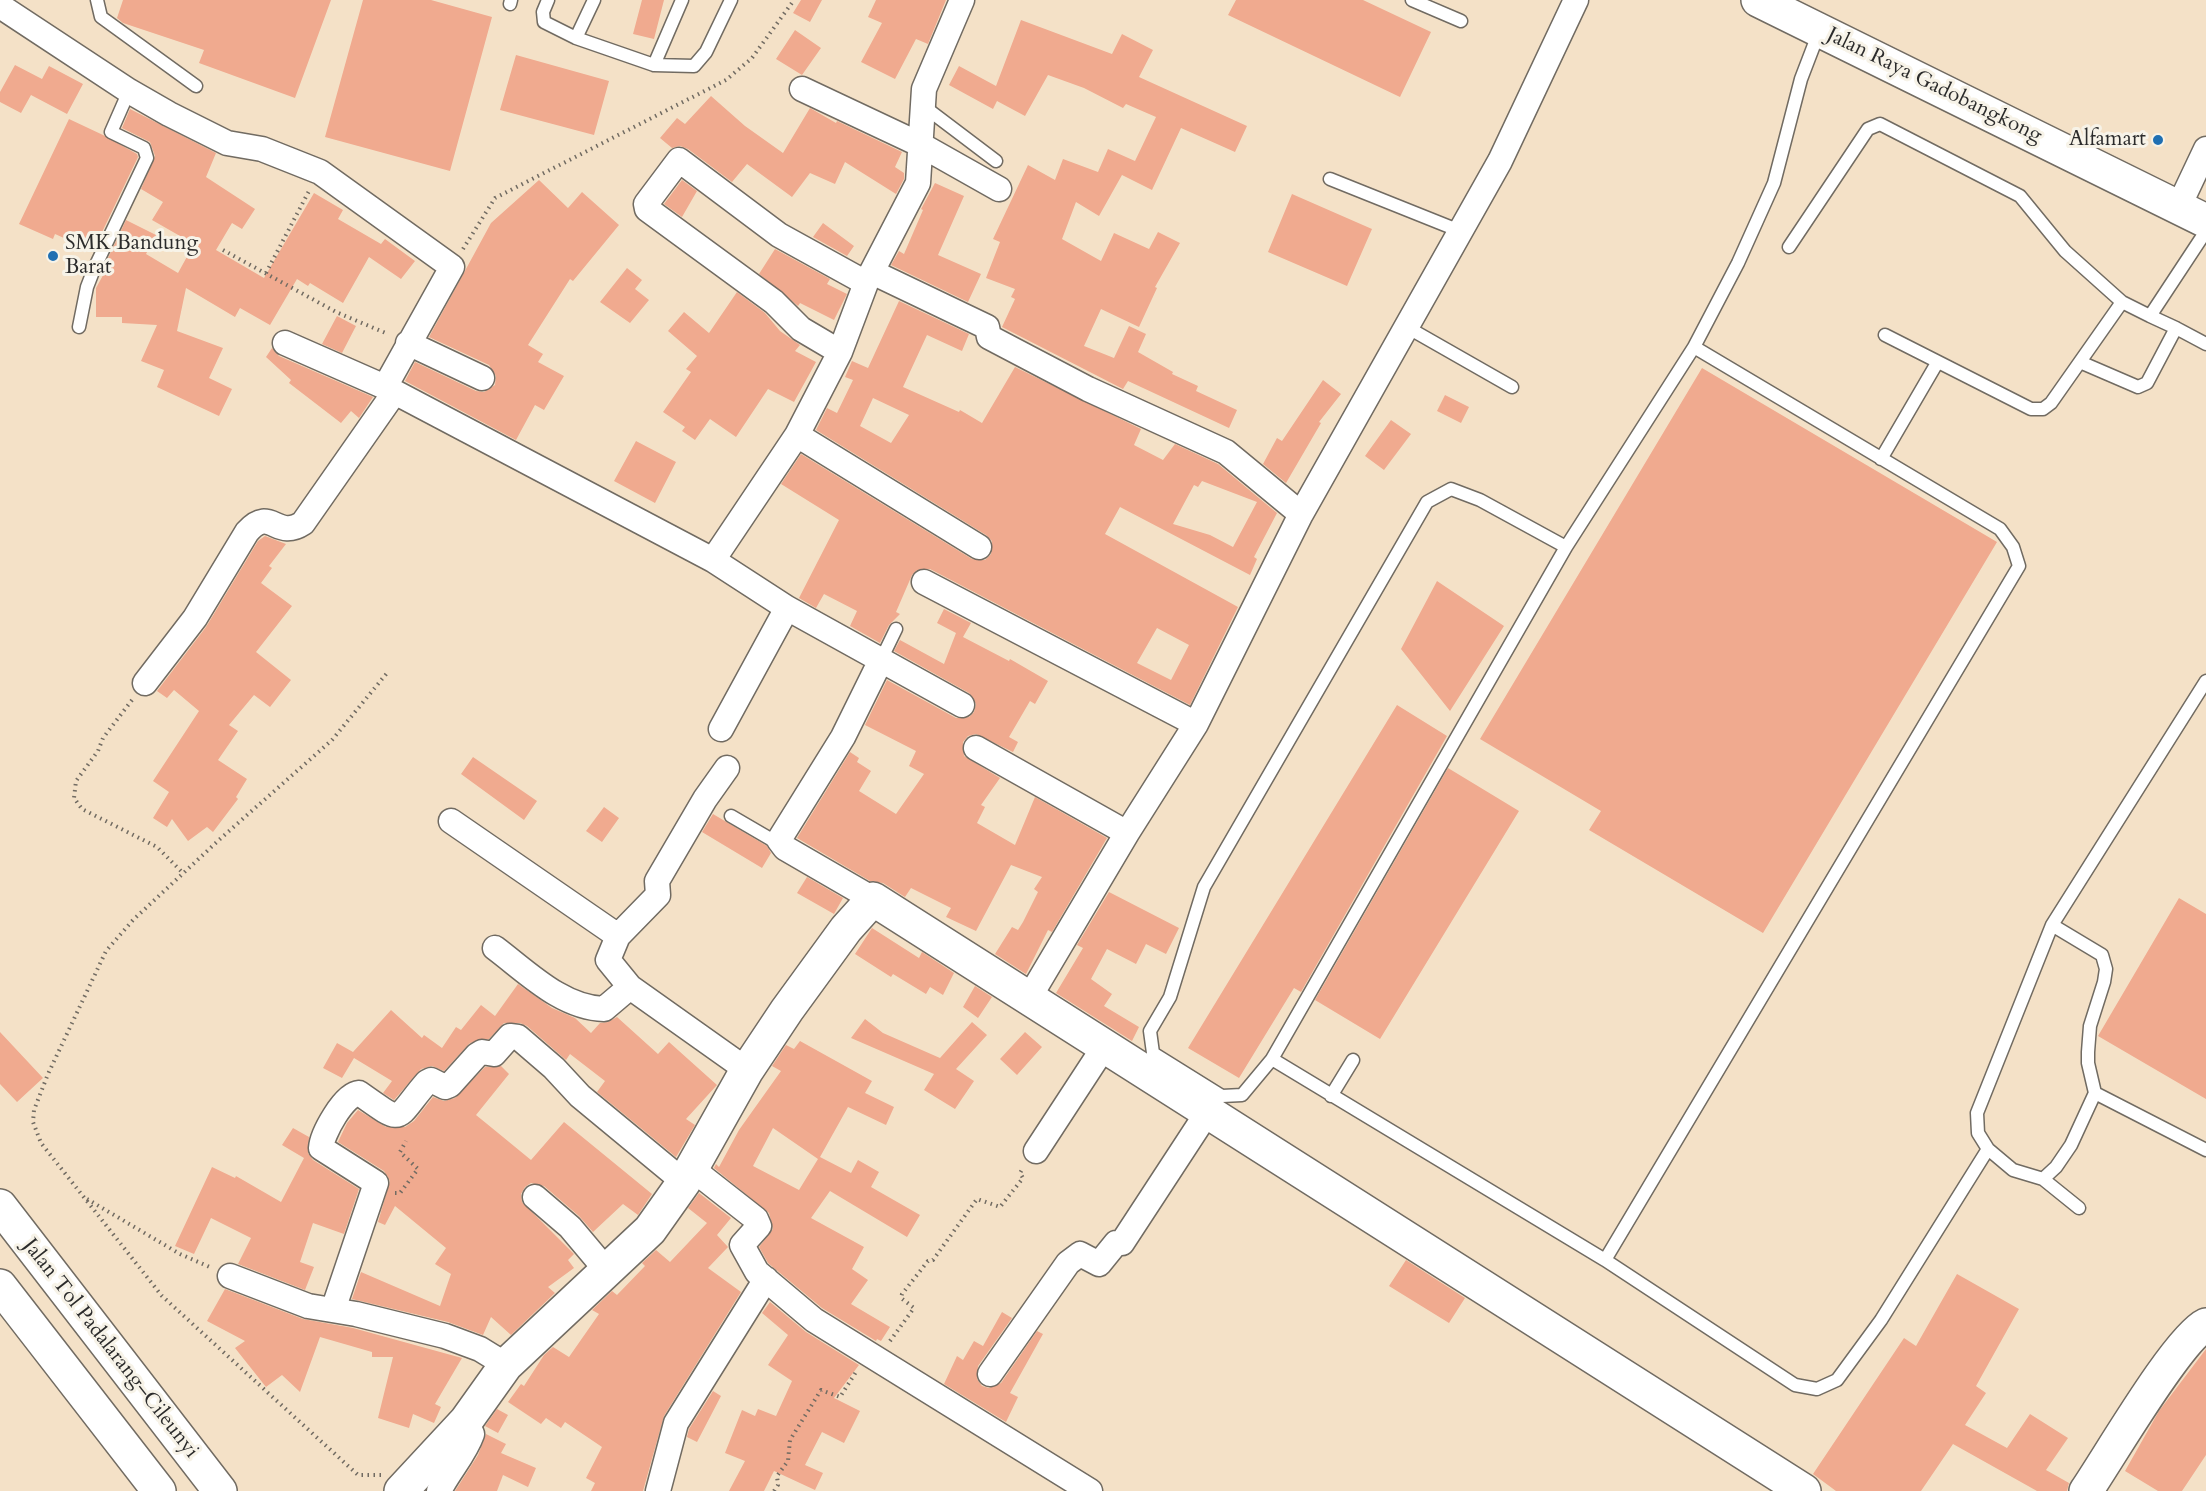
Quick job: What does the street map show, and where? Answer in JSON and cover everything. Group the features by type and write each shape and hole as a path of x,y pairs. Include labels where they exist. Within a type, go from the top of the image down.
{"main road":[{"name":"Jalan Raya Gadobangkong","path":"1761,1 2192,214"},
{"path":"395,1483 466,1421 506,1365 651,1230 688,1175 747,1070 815,969 873,899 1804,1491"},
{"name":"Jalan Tol Padalarang–Cileunyi","path":"0,1206 220,1491"},
{"path":"0,1286 159,1491"},
{"path":"2086,1491 2172,1360 2199,1328 2206,1325"}],"street":[{"path":"713,560 797,435 840,352 869,278 918,183 921,105 924,89 962,0"},
{"path":"1029,999 1127,833 1196,724 1301,514 1500,161 1576,0"},
{"path":"0,6 129,91 227,143 262,149 320,172 452,267 408,342 389,390 303,523 294,530 286,530 262,520 256,522 247,532 195,618 145,683"},
{"path":"802,89 921,145 999,189"},
{"path":"2192,214 2206,148"},
{"path":"840,352 801,329 774,302 647,209 646,204 679,160 779,235 869,278 987,327 989,337 1067,378 1226,452 1301,514"},
{"path":"408,342 482,378"},
{"path":"285,343 389,390 713,560 787,608 880,662 962,705"},
{"path":"797,435 979,547"},
{"path":"924,582 1196,724"},
{"path":"721,729 787,608"},
{"path":"873,899 779,844 843,737 880,662"},
{"path":"976,748 1127,833"},
{"path":"727,768 705,799 657,881 658,895 618,936 608,960 630,987 747,1070"},
{"path":"451,821 618,936"},
{"path":"495,948 547,988 588,1009 604,1009 630,987"},
{"path":"333,1310 376,1183 321,1148 323,1139 349,1095 359,1093 397,1116 403,1114 426,1082 431,1080 445,1087 450,1085 477,1055 482,1052 494,1054 506,1040 513,1036 554,1068 580,1096 688,1175 756,1219 759,1226 742,1245 758,1272 814,1320 922,1388 955,1405 970,1418 1090,1491"},
{"path":"1036,1151 1104,1047"},
{"path":"990,1374 1068,1263 1080,1254 1099,1264 1116,1243 1122,1243 1208,1113"},
{"path":"535,1197 570,1227 607,1271"},
{"path":"230,1276 308,1306 445,1335 480,1349 506,1365"},
{"path":"657,1491 676,1423 766,1279"},
{"path":"439,1491 452,1466 467,1448 472,1434 466,1421"}],"lane":[{"path":"97,0 102,17 196,86"},
{"path":"548,0 543,12 544,22 576,39 654,65 694,66 706,52 731,0"},
{"path":"576,39 594,0"},
{"path":"654,65 682,0"},
{"path":"1412,0 1461,21"},
{"path":"1566,547 1480,500 1451,489 1427,502 1204,887 1170,997 1150,1032 1153,1053 1222,1096 1242,1095 1272,1059 1566,547 1694,347 1738,263 1774,183 1801,79 1820,30"},
{"path":"79,327 87,286 147,158 144,148 111,132 129,91"},
{"path":"921,105 996,161"},
{"path":"1789,247 1868,129 1880,124 2020,196 2065,251 2122,302 2206,344"},
{"path":"1330,179 1460,231"},
{"path":"2150,316 2206,231"},
{"path":"1885,335 2031,409 2043,408 2051,403 2122,302"},
{"path":"1405,326 1512,387"},
{"path":"987,327 1016,341"},
{"path":"2080,362 2138,387 2148,383 2176,328"},
{"path":"1605,1260 2019,566 2013,548 2000,530 1694,347"},
{"path":"1881,459 1937,363"},
{"path":"880,662 896,629"},
{"path":"2079,1208 2043,1179 2013,1170 1988,1149 1978,1133 1977,1113 2052,925 2206,681"},
{"path":"731,816 779,844"},
{"path":"2043,1179 2056,1167 2071,1145 2095,1093 2088,1063 2090,1026 2106,969 2102,955 2052,925"},
{"path":"1272,1059 1605,1260 1795,1385 1816,1389 1837,1380 1881,1320 1988,1149"},
{"path":"1331,1096 1353,1060"},
{"path":"2095,1093 2206,1150"}],"path":[{"path":"452,267 495,198 726,80 752,58 794,0"},
{"path":"266,273 320,172"},
{"path":"223,250 336,312 408,342"},
{"path":"387,673 332,740 183,873 133,920 106,951 48,1074 34,1110 33,1122 41,1143 162,1296 358,1475 395,1483"},
{"path":"145,683 103,738 98,751 76,781 74,798 82,810 157,847 183,873"},
{"path":"376,1183 398,1194 414,1176 418,1167 400,1152 406,1141"},
{"path":"774,1491 778,1485 777,1476 788,1461 790,1440 821,1390 840,1397 914,1308 901,1298 902,1294 928,1261 933,1260 977,1199 1000,1207 1023,1178 1020,1173 1036,1151"},
{"path":"84,1197 180,1254 230,1276"}],"building":[{"path":"123,0 331,0 295,98 199,63 204,50 123,23 117,18"},
{"path":"363,0 431,0 492,17 450,171 325,137"},
{"path":"642,0 664,0 654,39 633,34"},
{"path":"801,0 822,0 810,22 793,13"},
{"path":"876,0 946,0 928,44 916,39 895,79 861,62 882,23 868,17"},
{"path":"1236,0 1363,0 1431,32 1400,97 1228,15"},
{"path":"1021,20 1112,54 1122,34 1153,50 1139,77 1247,126 1235,152 1181,128 1152,190 1122,175 1099,216 1076,202 1062,239 1101,261 1114,233 1149,249 1158,232 1180,243 1155,287 1157,288 1139,327 1101,309 1084,346 1114,358 1129,326 1146,334 1138,352 1173,372 1172,374 1198,386 1196,391 1237,410 1229,428 1128,381 1123,389 1002,327 1015,299 1011,297 1015,289 986,278 1000,242 993,239 1028,165 1055,180 1063,159 1098,172 1108,149 1135,161 1156,117 1126,104 1123,108 1084,88 1048,75 1025,116 997,101 993,109 949,85 959,66 996,86"},
{"path":"795,30 821,48 802,75 776,59"},
{"path":"516,55 609,81 594,135 500,110"},
{"path":"15,65 42,79 49,66 83,84 67,114 31,95 21,113 0,102 0,92"},
{"path":"711,96 745,126 783,153 810,108 836,123 837,121 902,152 895,167 904,173 904,179 896,194 845,162 835,184 810,173 792,197 747,164 732,182 688,149 680,146 672,148 660,138 677,118 685,124"},
{"path":"130,109 216,153 206,177 255,209 242,229 232,223 216,250 264,278 314,193 343,210 338,219 381,244 385,239 415,261 401,279 369,257 343,303 310,283 308,286 297,279 270,325 240,308 235,317 186,288 177,331 223,348 209,378 232,389 219,416 157,387 164,370 141,361 157,325 122,323 122,317 96,317 96,288 112,259 108,258 126,220 156,235 146,254 178,273 194,244 152,220 163,202 141,189 155,156 150,142 122,128"},
{"path":"69,119 103,135 137,154 138,157 93,251 55,234 53,239 19,224"},
{"path":"539,180 568,208 582,192 619,225 573,281 570,279 528,345 543,354 538,362 564,376 544,410 535,405 516,440 405,381 415,362 476,391 484,392 495,385 496,376 489,365 429,337 491,223"},
{"path":"682,180 697,191 682,217 664,204"},
{"path":"935,183 964,196 938,255 981,274 968,302 891,265 899,251 904,254 923,210 921,209"},
{"path":"1292,194 1372,229 1347,286 1268,252"},
{"path":"823,223 854,246 847,256 813,237"},
{"path":"775,249 830,279 827,284 847,294 834,320 800,303 798,306 759,274"},
{"path":"627,268 642,280 635,289 649,300 630,323 600,302"},
{"path":"737,292 765,313 780,331 800,345 795,351 816,362 794,402 768,389 736,437 710,419 695,440 682,431 685,427 663,412 691,372 686,369 697,356 668,331 684,312 709,333"},
{"path":"899,301 969,334 962,351 927,335 903,387 959,412 960,410 982,423 1015,367 1141,429 1134,445 1163,460 1175,444 1218,464 1277,513 1254,557 1257,559 1250,575 1120,507 1105,534 1238,607 1190,705 930,569 917,570 912,575 896,612 900,614 889,625 880,643 850,626 857,611 824,594 816,608 799,598 839,520 781,484 801,454 972,559 985,560 991,554 992,541 986,535 816,430 827,408 837,413 853,380 845,377 852,361 868,368","holes":["873,398 909,415 891,443 860,426","1202,481 1257,502 1233,547 1210,535 1173,524 1194,485 1198,487","1157,628 1189,645 1171,680 1137,663"]},
{"path":"337,316 356,326 342,353 322,344"},
{"path":"272,348 279,356 373,397 359,418 351,411 341,423 289,383 291,380 266,357"},
{"path":"1702,368 1997,542 1763,933 1589,830 1601,811 1480,739"},
{"path":"1323,380 1341,394 1319,422 1321,423 1286,483 1263,464 1277,438 1282,441"},
{"path":"1445,395 1469,407 1461,423 1437,411"},
{"path":"1391,420 1411,434 1384,470 1365,456"},
{"path":"636,441 676,462 655,503 614,481"},
{"path":"265,536 286,544 269,566 272,568 261,583 292,606 256,652 291,680 270,707 254,695 229,725 238,731 218,760 247,779 236,797 238,799 213,832 207,827 188,841 172,819 167,827 153,818 169,792 153,781 199,711 174,690 167,698 157,691 206,627 258,541"},
{"path":"1437,581 1504,626 1450,711 1401,649"},
{"path":"944,609 971,623 963,637 1009,661 1010,659 1048,681 1035,704 1030,701 1009,737 1018,742 1013,752 976,734 968,736 963,742 964,756 1000,778 981,805 985,807 977,823 1015,845 1035,797 1107,838 1052,932 1048,930 1026,974 995,954 1012,927 1018,930 1023,922 1038,892 1034,889 1042,877 1011,865 976,931 946,917 951,908 911,888 905,897 883,883 870,881 797,838 850,752 859,758 857,762 871,771 859,791 896,814 924,774 909,766 916,751 865,725 887,680 956,718 969,717 974,712 976,704 969,693 894,651 900,640 944,664 956,633 937,623"},
{"path":"1397,705 1447,736 1301,992 1294,988 1239,1078 1188,1048"},
{"path":"473,757 537,801 524,820 461,774"},
{"path":"1448,768 1519,811 1380,1039 1315,1000"},
{"path":"604,807 619,818 602,842 586,831"},
{"path":"713,814 767,846 771,853 762,868 702,832"},
{"path":"807,877 843,898 834,914 797,893"},
{"path":"1109,892 1179,928 1166,954 1146,944 1136,964 1107,949 1091,979 1112,994 1104,1006 1139,1027 1132,1041 1056,993 1083,948 1077,945"},
{"path":"2179,898 2206,914 2206,1099 2098,1036"},
{"path":"872,928 919,958 922,952 954,973 943,995 930,987 926,994 893,974 891,977 855,954"},
{"path":"518,984 552,1008 575,1018 591,1033 600,1023 617,1017 658,1054 669,1042 717,1085 686,1119 695,1125 676,1157 597,1092 605,1081 570,1054 566,1060 527,1026 520,1023 504,1023 489,1039 470,1043 444,1071 432,1066 421,1069 394,1100 383,1093 392,1081 354,1058 342,1078 323,1068 337,1043 353,1052 391,1010 422,1038 424,1035 442,1048 456,1027 461,1030 481,1005 495,1016"},
{"path":"975,986 992,997 978,1018 963,1007"},
{"path":"865,1019 883,1033 940,1058 972,1022 987,1035 956,1069 974,1081 955,1109 924,1090 934,1074 851,1038"},
{"path":"0,1032 43,1078 17,1102 0,1084"},
{"path":"1025,1032 1042,1047 1017,1075 1000,1059"},
{"path":"800,1041 872,1081 865,1093 894,1107 886,1125 848,1107 820,1157 851,1173 858,1160 879,1172 871,1187 920,1215 907,1237 830,1191 811,1218 864,1247 852,1269 868,1280 851,1304 890,1327 881,1341 877,1339 876,1341 822,1308 768,1263 759,1247 773,1229 769,1213 714,1168 716,1164 719,1167 739,1130 781,1071 772,1066 786,1045 794,1049","holes":["773,1128 818,1159 799,1190 753,1166"]},
{"path":"501,1066 509,1074 476,1115 531,1160 564,1122 652,1194 638,1215 623,1204 593,1232 579,1216 544,1186 531,1183 525,1187 521,1194 522,1202 574,1254 568,1260 574,1268 548,1287 555,1293 511,1335 491,1317 483,1335 448,1322 352,1299 361,1272 440,1306 451,1274 435,1264 446,1248 395,1206 385,1225 378,1222 390,1181 384,1171 338,1142 347,1123 358,1110 386,1127 405,1127 414,1121 433,1097 444,1101 455,1098 485,1067"},
{"path":"293,1128 309,1137 308,1153 313,1160 359,1189 344,1234 313,1223 300,1262 314,1267 305,1290 238,1264 251,1238 211,1218 194,1254 175,1246 212,1167 235,1178 236,1176 281,1202 304,1158 282,1145"},
{"path":"699,1193 731,1218 717,1235 728,1247 708,1268 741,1292 664,1416 643,1491 591,1491 595,1483 586,1478 602,1447 565,1422 561,1428 546,1418 541,1424 508,1402 521,1384 524,1386 544,1355 553,1347 569,1357 599,1314 592,1310 612,1291 617,1295 645,1266 642,1263 656,1250 670,1262 707,1223 688,1208"},
{"path":"1406,1260 1465,1298 1449,1323 1389,1286"},
{"path":"1957,1274 2019,1309 1976,1386 1986,1393 1965,1425 2007,1448 2030,1414 2068,1438 2046,1470 2069,1483 2067,1491 2037,1491 1953,1444 1921,1491 1836,1491 1813,1474 1904,1338 1916,1346"},
{"path":"225,1289 303,1319 353,1328 462,1358 435,1404 441,1407 434,1423 413,1414 409,1428 378,1418 393,1357 372,1357 372,1352 320,1337 300,1392 282,1375 266,1387 235,1348 245,1341 207,1321"},
{"path":"770,1302 806,1332 859,1365 834,1398 860,1411 844,1443 822,1432 805,1465 823,1473 815,1490 774,1471 764,1491 729,1491 745,1461 725,1453 742,1410 755,1416 758,1409 776,1416 792,1381 768,1365 788,1335 762,1313"},
{"path":"1002,1312 1012,1318 978,1366 977,1379 982,1386 989,1388 1001,1383 1037,1331 1043,1334 1010,1393 1018,1397 1006,1422 944,1384 957,1356 963,1360 974,1341 983,1346"},
{"path":"2206,1349 2206,1455 2182,1491 2158,1491 2125,1471 2159,1411"},
{"path":"713,1391 721,1396 697,1442 687,1437 689,1429"},
{"path":"497,1409 508,1415 498,1433 485,1426"},
{"path":"486,1434 506,1444 501,1453 536,1468 528,1487 503,1475 497,1491 455,1491 478,1455"}],"place":[{"name":"Alfamart","path":"2158,140"},
{"name":"SMK Bandung Barat","path":"53,256"}]}
